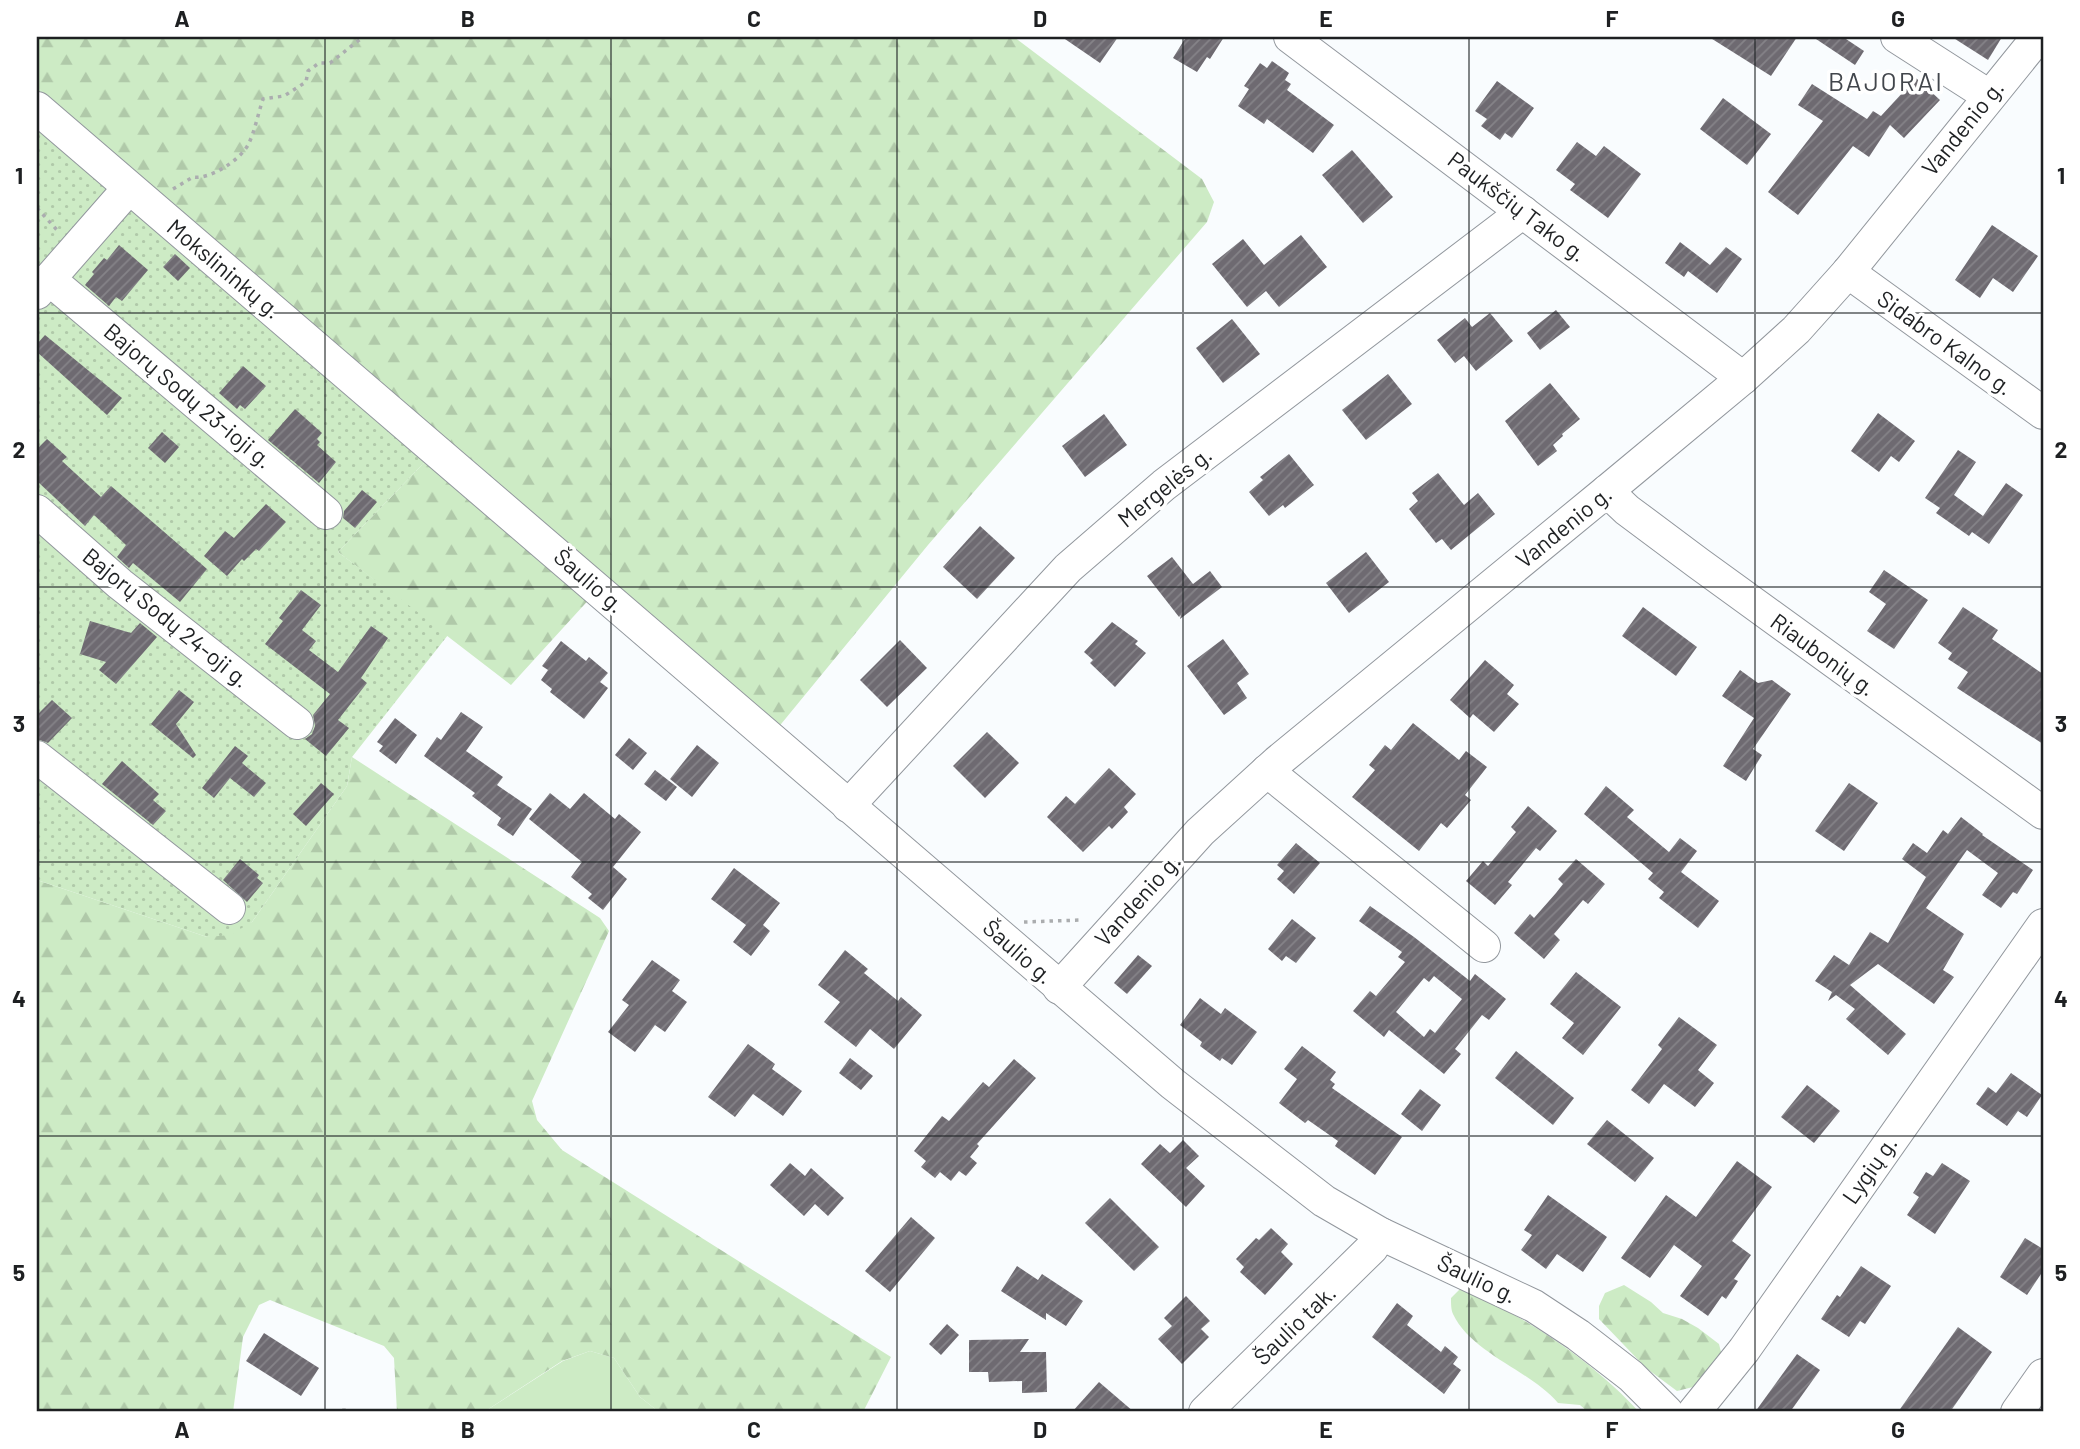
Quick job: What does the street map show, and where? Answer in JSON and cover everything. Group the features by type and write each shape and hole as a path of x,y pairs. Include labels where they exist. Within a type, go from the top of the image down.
{"street":[{"name":"Paukščių Tako g.","path":"1290,37 1743,378"},
{"path":"1897,37 1989,96"},
{"name":"Vandenio g.","path":"1059,988 1200,832 1267,771 1743,378 1796,330 1848,272 2038,37"},
{"name":"Mokslininkų g.","path":"37,108 412,428"},
{"path":"43,286 139,197"},
{"name":"Mergelės g.","path":"848,806 1068,568 1164,485 1523,212"},
{"name":"Sidabro Kalno g.","path":"1848,272 2043,413"},
{"name":"Bajorų Sodų 23-ioji g.","path":"43,286 326,513"},
{"name":"Šaulio g.","path":"412,428 1059,988 1263,1155 1324,1201 1381,1234 1534,1306 1578,1335 1620,1368 1667,1412"},
{"name":"Riaubonių g.","path":"1607,491 1627,510 1698,563 2043,813"},
{"name":"Bajorų Sodų 24-oji g.","path":"37,511 120,584 297,723"},
{"path":"37,757 229,908"},
{"path":"1267,771 1484,946"},
{"name":"Lygių g.","path":"1694,1412 1744,1350 2043,925"},
{"name":"Šaulio tak.","path":"1205,1412 1372,1248 1381,1234"},
{"path":"2017,1412 2043,1375"}],"path":[{"path":"139,197 193,177 199,178 219,172 248,146 263,99 284,96 306,82 308,71 319,63 330,63 363,37"},
{"path":"984,923 1081,922 1090,913"},
{"path":"344,1405 344,1412"}],"green space":[{"path":"37,37 1014,37 1202,179 1214,202 1207,222 928,545 777,729 604,583 511,685 338,552 445,441 37,87"},
{"path":"37,87 445,441 338,552 448,635 352,757 347,786 252,922 230,935 207,937 37,880"},
{"path":"352,757 600,918 609,931 532,1101 537,1120 562,1150 891,1357 863,1412 659,1412 640,1397 614,1358 590,1351 562,1361 484,1412 397,1412 394,1358 384,1346 270,1300 259,1305 243,1337 233,1412 37,1412 37,880 207,937 252,922 347,786"},
{"path":"1624,1285 1663,1313 1682,1319 1719,1344 1722,1356 1701,1385 1677,1391 1646,1368 1599,1319 1599,1306 1605,1293"},
{"path":"1460,1289 1508,1311 1556,1341 1601,1375 1639,1412 1588,1412 1580,1405 1558,1403 1546,1391 1487,1351 1462,1328 1453,1314 1451,1304 1451,1298"},
{"path":"590,1351 614,1358 640,1397 659,1412 484,1412 563,1361"}],"building":[{"path":"1062,37 1118,37 1100,63"},
{"path":"1186,37 1224,37 1210,59 1207,57 1197,72 1173,58"},
{"path":"1709,37 1797,37 1771,76"},
{"path":"1813,37 1843,37 1864,51 1855,65"},
{"path":"1952,37 2002,37 1988,60"},
{"path":"1272,61 1289,73 1285,80 1291,84 1287,90 1334,125 1313,153 1267,119 1264,124 1238,106 1249,89 1244,86 1260,63 1267,68"},
{"path":"1916,78 1940,100 1904,138 1890,125 1869,157 1853,146 1798,215 1768,192 1823,121 1798,105 1812,84 1867,119 1873,111 1881,116"},
{"path":"1497,81 1534,108 1512,138 1505,133 1500,140 1481,126 1487,119 1475,111"},
{"path":"1723,98 1771,134 1747,165 1700,129"},
{"path":"1577,142 1596,156 1604,146 1641,174 1608,218 1570,190 1575,184 1556,170"},
{"path":"1352,150 1393,197 1363,223 1322,175"},
{"path":"1992,225 2038,256 2013,292 1993,278 1980,298 1955,280"},
{"path":"1301,235 1327,267 1279,307 1266,291 1247,307 1212,264 1243,239 1264,265"},
{"path":"1680,242 1710,265 1726,247 1742,259 1717,293 1688,271 1684,277 1665,263"},
{"path":"119,245 148,270 122,301 116,297 109,306 85,285 94,274 92,272 104,258 107,260"},
{"path":"175,254 190,268 178,281 163,267"},
{"path":"1556,310 1570,327 1540,350 1527,333"},
{"path":"1490,313 1513,341 1476,371 1464,356 1455,363 1437,340 1465,318 1472,327"},
{"path":"1232,319 1260,354 1223,383 1196,348"},
{"path":"45,335 122,398 107,415 37,352 37,344"},
{"path":"243,366 266,386 245,409 240,405 237,409 219,393"},
{"path":"1388,374 1412,404 1366,440 1342,410"},
{"path":"1550,383 1580,419 1553,445 1557,451 1538,466 1505,421"},
{"path":"295,409 322,433 317,439 320,442 317,445 336,462 319,483 268,440"},
{"path":"1878,413 1915,441 1899,462 1891,456 1879,472 1851,451"},
{"path":"1104,414 1127,445 1085,477 1062,446"},
{"path":"162,432 179,447 165,463 148,448"},
{"path":"47,439 67,457 62,461 101,497 111,486 207,569 180,602 133,563 129,568 117,557 126,545 94,515 85,526 37,481 37,449"},
{"path":"1958,450 1976,462 1954,495 1983,516 2006,483 2023,495 1989,544 1972,532 1969,536 1936,513 1940,508 1925,498"},
{"path":"1289,454 1314,485 1285,508 1283,505 1269,516 1249,492 1263,480 1260,477"},
{"path":"1438,473 1464,505 1478,493 1495,514 1451,550 1442,539 1436,543 1409,509 1418,501 1412,493"},
{"path":"362,490 377,502 355,528 343,518 344,511"},
{"path":"266,504 286,522 259,551 256,549 244,561 242,559 227,576 204,556 225,531 234,538"},
{"path":"980,526 1015,558 977,599 943,567"},
{"path":"1366,552 1389,582 1349,613 1326,583"},
{"path":"1172,557 1193,584 1210,571 1222,587 1180,619 1181,615 1179,617 1147,576"},
{"path":"1884,570 1928,600 1894,649 1867,631 1886,604 1869,592"},
{"path":"301,590 321,605 302,630 316,641 309,650 338,672 371,626 388,638 361,678 367,683 338,720 349,728 326,756 305,739 312,734 315,726 313,715 330,694 265,644 283,621 279,618"},
{"path":"1643,607 1697,647 1676,676 1622,636"},
{"path":"1963,607 1998,630 1992,639 2043,674 2043,744 1957,688 1968,672 1948,659 1952,653 1938,643"},
{"path":"90,621 131,633 140,623 157,637 116,684 99,670 106,662 80,654"},
{"path":"1112,622 1138,641 1135,644 1146,653 1115,687 1090,663 1093,660 1084,652"},
{"path":"1223,639 1249,674 1237,683 1247,698 1224,715 1187,666"},
{"path":"900,640 927,668 887,707 860,680"},
{"path":"561,641 586,661 589,657 608,673 600,682 608,688 584,719 550,692 552,689 541,680 548,670 542,666"},
{"path":"1485,660 1514,685 1507,694 1519,704 1494,732 1473,714 1470,718 1450,700"},
{"path":"1740,670 1758,683 1772,680 1791,694 1753,749 1762,755 1746,781 1723,766 1754,718 1722,696"},
{"path":"179,690 194,702 176,724 196,755 193,758 151,724"},
{"path":"52,700 72,718 48,743 37,739 37,715"},
{"path":"461,712 483,727 466,751 503,777 497,785 532,809 513,836 497,825 501,818 472,796 475,793 424,756 437,737 441,740"},
{"path":"395,718 417,735 396,764 379,751 383,746 377,742"},
{"path":"1413,723 1459,760 1466,751 1487,767 1465,795 1471,800 1447,828 1441,823 1419,851 1352,797 1375,770 1369,765 1385,745 1391,750"},
{"path":"987,732 1019,763 985,798 953,766"},
{"path":"629,738 647,753 633,770 615,755"},
{"path":"697,745 719,763 692,797 670,779"},
{"path":"235,746 248,756 242,763 266,783 254,797 230,778 214,798 202,788"},
{"path":"122,761 159,794 153,800 166,811 153,825 102,784"},
{"path":"1109,768 1136,794 1124,807 1128,812 1112,829 1109,826 1083,852 1047,817 1066,796 1075,804"},
{"path":"655,770 677,787 666,801 644,784"},
{"path":"321,783 334,794 306,826 293,814"},
{"path":"1849,783 1878,803 1844,851 1815,831"},
{"path":"1606,786 1634,810 1627,817 1669,852 1680,838 1697,851 1681,872 1719,901 1698,928 1659,898 1664,892 1648,879 1653,873 1584,814"},
{"path":"550,793 570,809 584,793 615,819 619,814 641,832 613,867 627,879 603,910 588,898 592,894 571,877 582,862 529,819"},
{"path":"1528,806 1557,831 1540,851 1536,848 1508,882 1512,885 1495,905 1466,881 1483,861 1488,866 1516,832 1511,827"},
{"path":"1961,817 2033,870 2017,894 2013,892 2001,908 1982,895 1998,873 1967,850 1926,908 1964,934 1943,970 1954,977 1934,1004 1878,964 1850,985 1906,1034 1888,1055 1846,1019 1855,1009 1836,995 1828,1001 1832,992 1815,981 1834,955 1849,965 1870,932 1888,943 1926,877 1902,859 1913,843 1927,853 1943,830 1948,834"},
{"path":"1296,843 1320,863 1294,894 1277,879 1284,871 1277,865"},
{"path":"240,859 259,875 257,878 263,883 247,902 223,880"},
{"path":"1576,859 1605,884 1588,904 1583,900 1554,934 1560,940 1544,959 1514,933 1530,914 1534,918 1556,893 1563,884 1558,879"},
{"path":"734,868 780,903 763,925 770,931 751,956 733,942 746,925 711,899"},
{"path":"1370,906 1470,981 1475,974 1506,999 1489,1020 1482,1015 1455,1049 1461,1054 1444,1074 1389,1030 1384,1037 1353,1011 1370,991 1376,996 1405,962 1398,957 1402,952 1359,921","holes":["1434,976 1462,999 1435,1033 1430,1029 1424,1037 1396,1012 1424,978 1429,982"]},
{"path":"1292,919 1316,938 1296,963 1286,956 1282,961 1268,949"},
{"path":"845,950 868,969 864,973 898,1001 901,997 922,1015 894,1049 870,1029 856,1047 824,1022 840,1002 818,985"},
{"path":"1138,955 1152,966 1127,994 1114,983"},
{"path":"652,960 680,980 672,991 687,1002 665,1032 655,1025 635,1052 608,1032 629,1005 622,1000"},
{"path":"1576,972 1621,1007 1583,1055 1562,1038 1574,1023 1550,1004"},
{"path":"1200,998 1221,1014 1225,1008 1257,1032 1232,1065 1222,1058 1220,1061 1200,1046 1202,1042 1180,1025"},
{"path":"1679,1017 1717,1045 1698,1070 1714,1083 1695,1107 1664,1084 1649,1104 1631,1090 1662,1049 1658,1045"},
{"path":"748,1044 775,1064 772,1069 802,1091 783,1116 753,1094 735,1117 708,1097"},
{"path":"1302,1046 1336,1072 1330,1080 1335,1084 1332,1088 1402,1137 1375,1175 1335,1146 1338,1141 1308,1120 1305,1123 1279,1103 1297,1079 1284,1069"},
{"path":"1516,1051 1574,1098 1553,1125 1495,1078"},
{"path":"850,1058 873,1076 861,1090 839,1073"},
{"path":"1014,1059 1036,1078 977,1144 979,1146 970,1157 977,1163 966,1176 959,1171 951,1181 940,1172 935,1178 921,1167 926,1161 914,1151 942,1116 949,1121 983,1082 989,1087"},
{"path":"2011,1073 2042,1095 2027,1117 2018,1111 2007,1126 1976,1104 1988,1087 1996,1093"},
{"path":"1807,1085 1840,1111 1814,1143 1781,1117"},
{"path":"1420,1089 1441,1105 1422,1131 1401,1114"},
{"path":"1607,1120 1654,1158 1635,1182 1587,1144"},
{"path":"1183,1140 1199,1156 1186,1168 1205,1186 1186,1207 1141,1164 1160,1144 1170,1153"},
{"path":"1737,1161 1772,1187 1732,1241 1751,1255 1734,1279 1738,1281 1726,1299 1722,1296 1708,1316 1680,1296 1702,1266 1674,1245 1650,1278 1621,1258 1666,1195 1696,1217"},
{"path":"790,1163 805,1176 811,1168 844,1198 828,1216 815,1204 804,1216 770,1185"},
{"path":"1942,1163 1970,1181 1935,1234 1907,1215 1919,1197 1913,1193 1926,1172 1933,1176"},
{"path":"1548,1195 1607,1237 1583,1272 1557,1254 1546,1269 1521,1250 1532,1235 1524,1230"},
{"path":"1110,1198 1159,1247 1134,1271 1085,1223"},
{"path":"911,1217 935,1238 890,1292 865,1271"},
{"path":"1271,1228 1288,1244 1281,1252 1293,1264 1265,1295 1240,1272 1244,1267 1236,1259 1256,1238 1259,1240"},
{"path":"2025,1238 2043,1249 2043,1271 2027,1295 2000,1277"},
{"path":"1017,1266 1038,1280 1042,1274 1083,1301 1066,1326 1046,1313 1046,1320 1001,1291"},
{"path":"1861,1266 1891,1286 1865,1324 1860,1321 1849,1337 1821,1319"},
{"path":"1186,1296 1210,1321 1201,1329 1209,1337 1182,1364 1158,1339 1172,1326 1164,1318"},
{"path":"1397,1303 1413,1316 1407,1325 1441,1352 1445,1346 1458,1357 1453,1364 1461,1370 1444,1394 1372,1337"},
{"path":"947,1324 959,1335 941,1355 929,1344"},
{"path":"1958,1327 1992,1352 1950,1412 1898,1412"},
{"path":"264,1333 319,1368 301,1396 246,1361"},
{"path":"1029,1339 1020,1352 1046,1352 1047,1392 1022,1393 1022,1381 989,1382 988,1372 969,1372 969,1340"},
{"path":"1797,1354 1820,1370 1790,1412 1755,1412"},
{"path":"1099,1382 1134,1412 1072,1412"}],"district":[{"name":"BAJORAI","path":"1886,82"}]}
